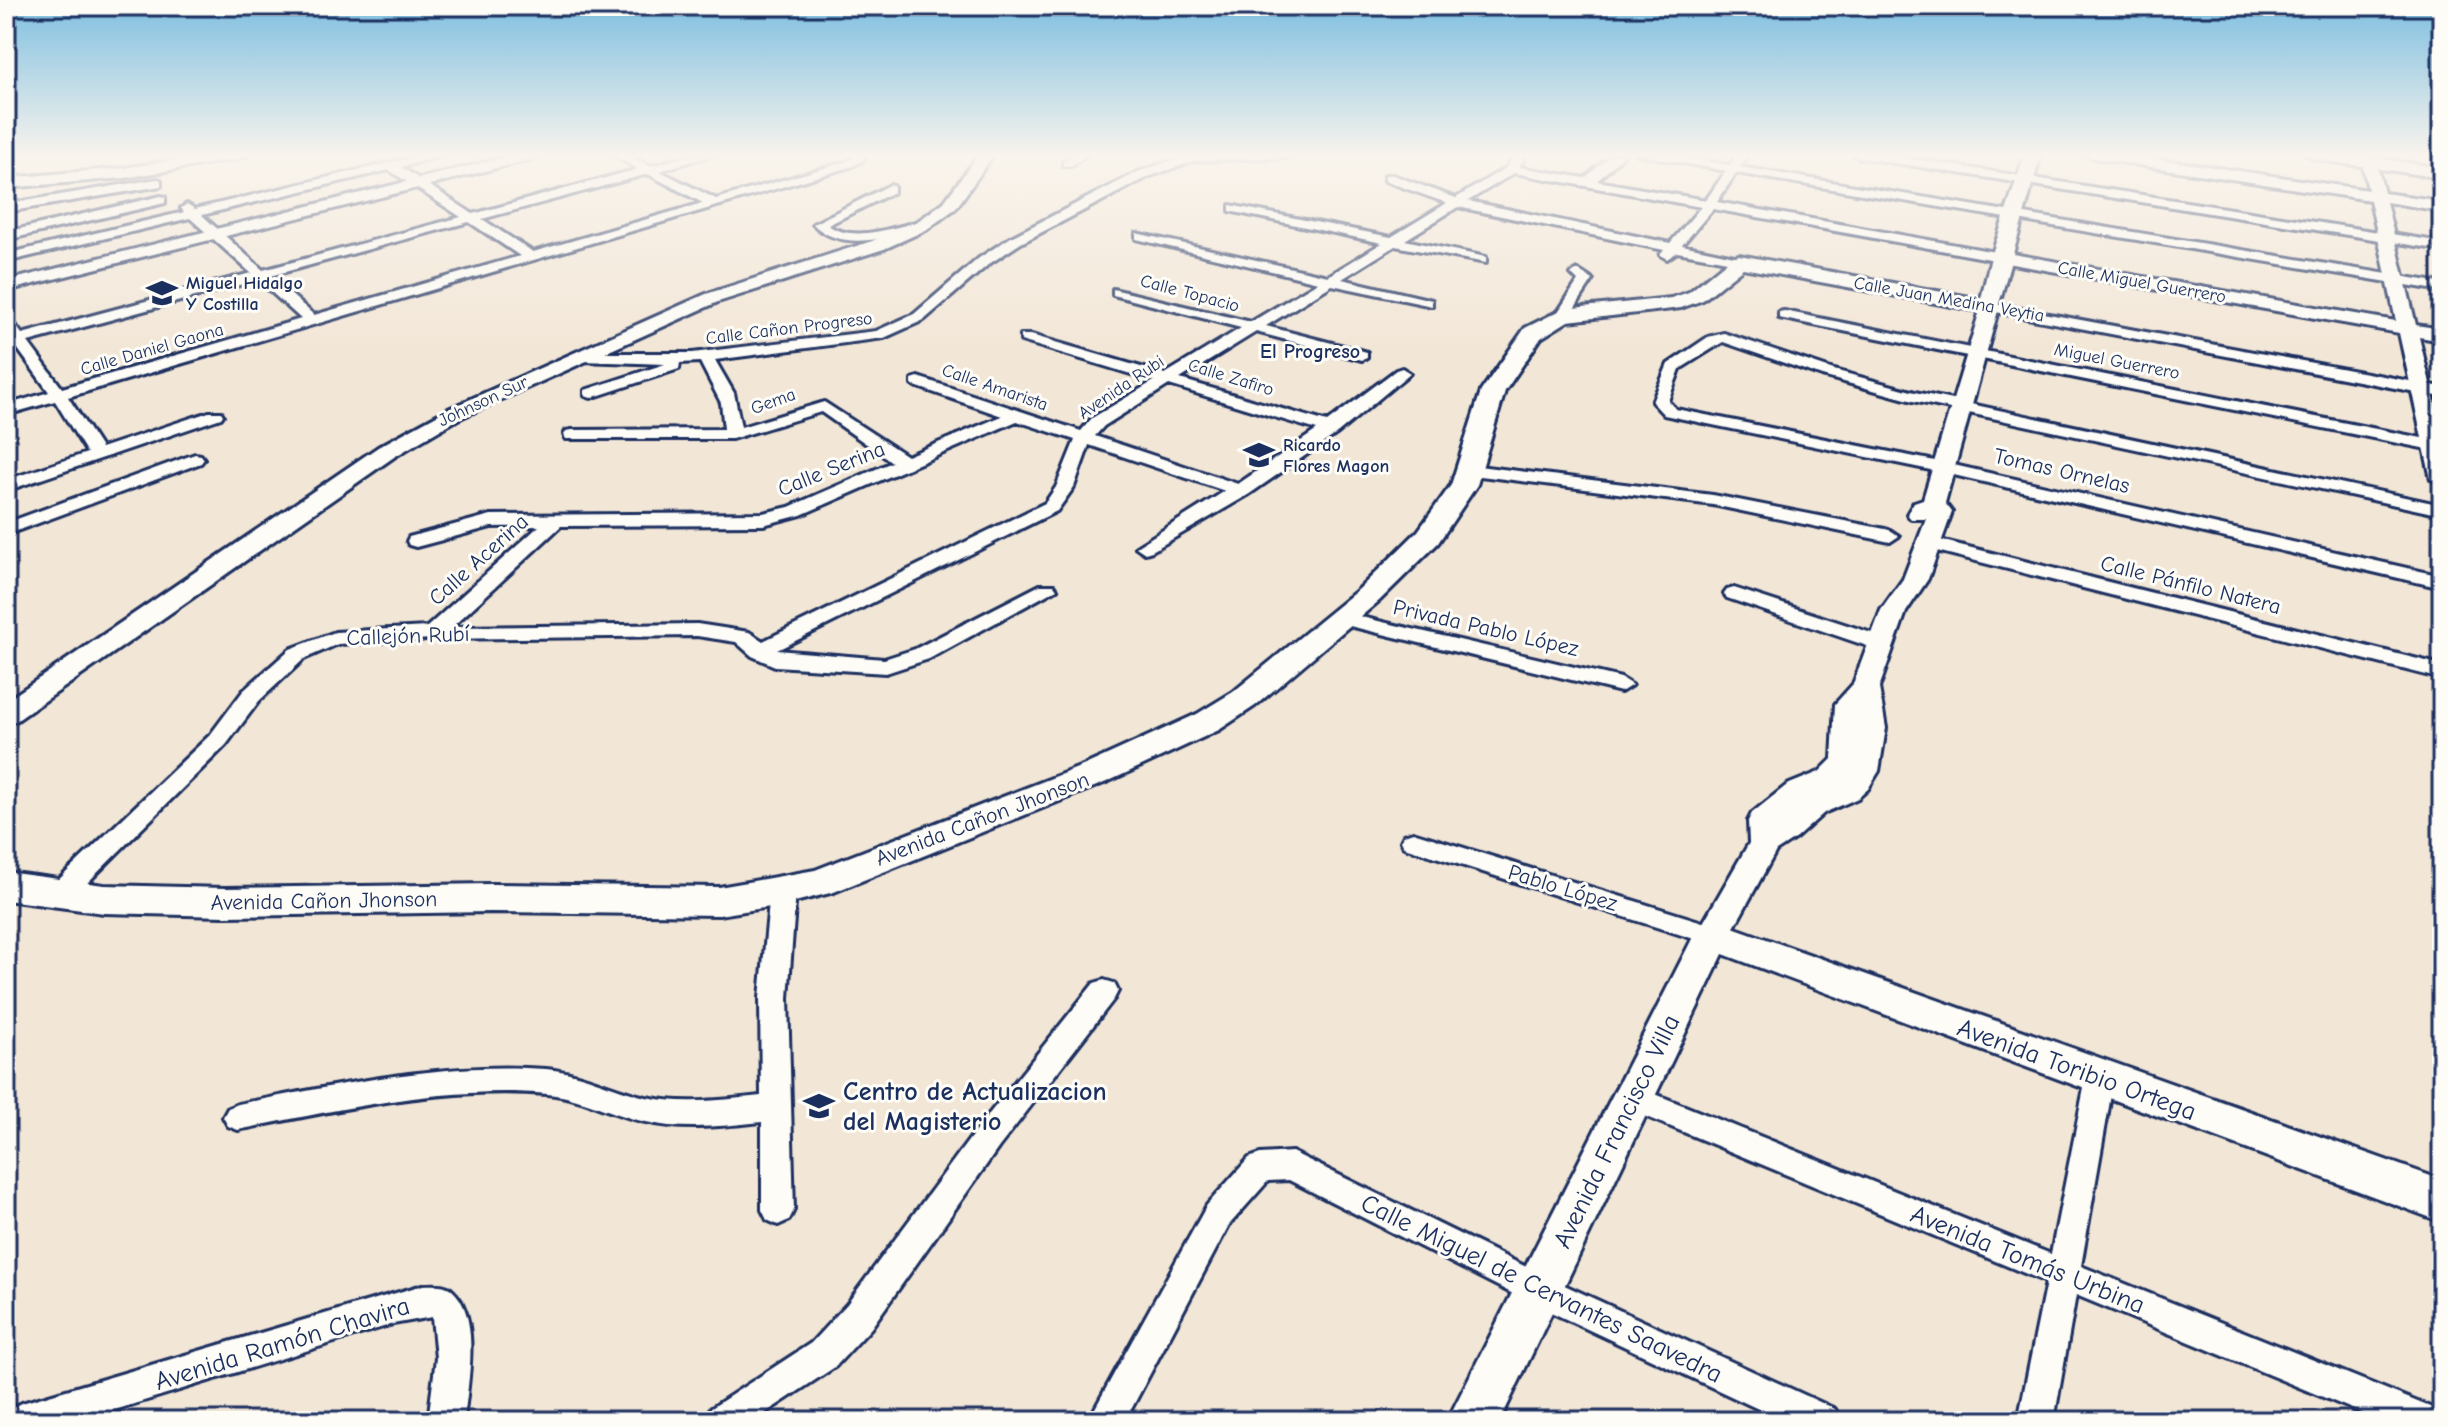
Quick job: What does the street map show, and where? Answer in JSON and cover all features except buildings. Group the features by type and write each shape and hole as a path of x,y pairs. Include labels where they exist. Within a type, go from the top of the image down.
{"main road":[{"name":"Avenida Francisco Villa","path":"1990,307 2012,221"},
{"name":"Calle Juan Medina Veytia","path":"1739,261 1990,307"},
{"name":"Avenida Cañon Jhonson","path":"6,886 104,899 224,902 491,898 719,901 821,882 1166,743 1244,699 1369,595 1428,537 1445,515 1470,470 1493,391 1533,333 1563,315 1674,304 1696,296 1739,261"},
{"name":"Avenida Francisco Villa","path":"1473,1421 1713,935"},
{"name":"Avenida Toribio Ortega","path":"1713,935 2442,1201"}],"street":[{"path":"6,236 72,221"},
{"path":"6,258 148,221"},
{"path":"201,221 313,322"},
{"path":"6,286 271,221"},
{"path":"13,341 466,221"},
{"path":"474,221 533,258"},
{"name":"Calle Daniel Gaona","path":"6,410 660,221"},
{"path":"826,221 819,224 821,228 843,237 871,235 927,223"},
{"name":"Johnson Sur","path":"6,714 386,452 453,414 712,298 878,245 930,221"},
{"name":"Calle Cañon Progreso","path":"582,356 644,360 698,357 861,339 895,330 919,317 984,261 1054,221"},
{"path":"1295,221 1481,260"},
{"name":"Avenida Rubi","path":"759,651 1051,507 1066,487 1082,438 1098,422 1428,221"},
{"name":"Calle Juan Medina Veytia","path":"1532,221 1669,253 1739,261"},
{"path":"1669,253 1696,221"},
{"name":"Calle Miguel Guerrero","path":"1801,221 2442,335"},
{"path":"2040,221 2442,287"},
{"path":"2281,221 2442,246"},
{"path":"2382,221 2421,388 2438,446 2442,479"},
{"path":"1141,236 1427,303"},
{"path":"1563,315 1586,280 1578,274"},
{"name":"Calle Topacio","path":"1118,292 1362,355"},
{"name":"Calle Juan Medina Veytia","path":"1990,307 2442,392"},
{"name":"Avenida Francisco Villa","path":"1933,503 1990,307"},
{"name":"Miguel Guerrero","path":"1784,315 2438,446"},
{"path":"6,322 13,341 59,395 97,456"},
{"name":"Tomas Ornelas","path":"1962,406 1828,373 1724,337 1713,340 1673,367 1660,402 1670,412 1945,468 2442,582"},
{"name":"Calle Zafiro","path":"1026,338 1332,429"},
{"path":"572,435 732,434 734,419 724,385 698,357 591,393"},
{"path":"1145,547 1242,491 1332,429 1402,373"},
{"name":"Calle Amarista","path":"918,382 1242,491"},
{"path":"1962,406 2442,510"},
{"name":"Gema","path":"732,434 753,430 807,409 824,407 906,464"},
{"path":"6,486 215,415"},
{"name":"Calle Serina","path":"416,541 476,523 763,519 795,511 1017,415"},
{"path":"6,529 195,459"},
{"path":"1470,470 1713,500 1890,536"},
{"name":"Avenida Francisco Villa","path":"1713,935 1765,843 1785,834 1816,803 1847,791 1862,777 1870,750 1872,713 1865,688 1894,610 1903,603 1940,512 1933,503"},
{"name":"Avenida Francisco Villa","path":"1894,610 1886,598 1922,507 1933,503"},
{"name":"Calle Acerina","path":"433,633 556,521"},
{"name":"Calle Pánfilo Natera","path":"1928,543 2442,672"},
{"name":"Callejón Rubí","path":"60,894 208,749 251,696 297,654 335,638 433,633 697,630 742,636 759,651 782,661 886,666 922,654 1047,589"},
{"path":"1734,594 1880,643"},
{"name":"Privada Pablo López","path":"1340,618 1621,685"},
{"name":"Pablo López","path":"1413,841 1713,935"},
{"path":"778,1210 774,998 783,891"},
{"path":"722,1421 823,1355 859,1316 1041,1069 1104,991"},
{"path":"2036,1421 2100,1078"},
{"path":"238,1117 369,1092 445,1084 528,1081 569,1083 632,1106 660,1112 702,1113 776,1108"},
{"name":"Avenida Tomás Urbina","path":"1633,1098 2423,1421"},
{"name":"Calle Miguel de Cervantes Saavedra","path":"1106,1421 1218,1215 1243,1182 1260,1168 1292,1166 1537,1289 1823,1421"},
{"name":"Avenida Ramón Chavira","path":"22,1421 423,1301 441,1301 448,1308 453,1354 446,1421"}],"place":[{"name":"Miguel Hidalgo Y Costilla","path":"162,293"},
{"name":"Ricardo Flores Magon","path":"1259,455"},
{"name":"Centro de Actualizacion del Magisterio","path":"819,1106"}],"district":[{"name":"El Progreso","path":"1310,351"}]}
